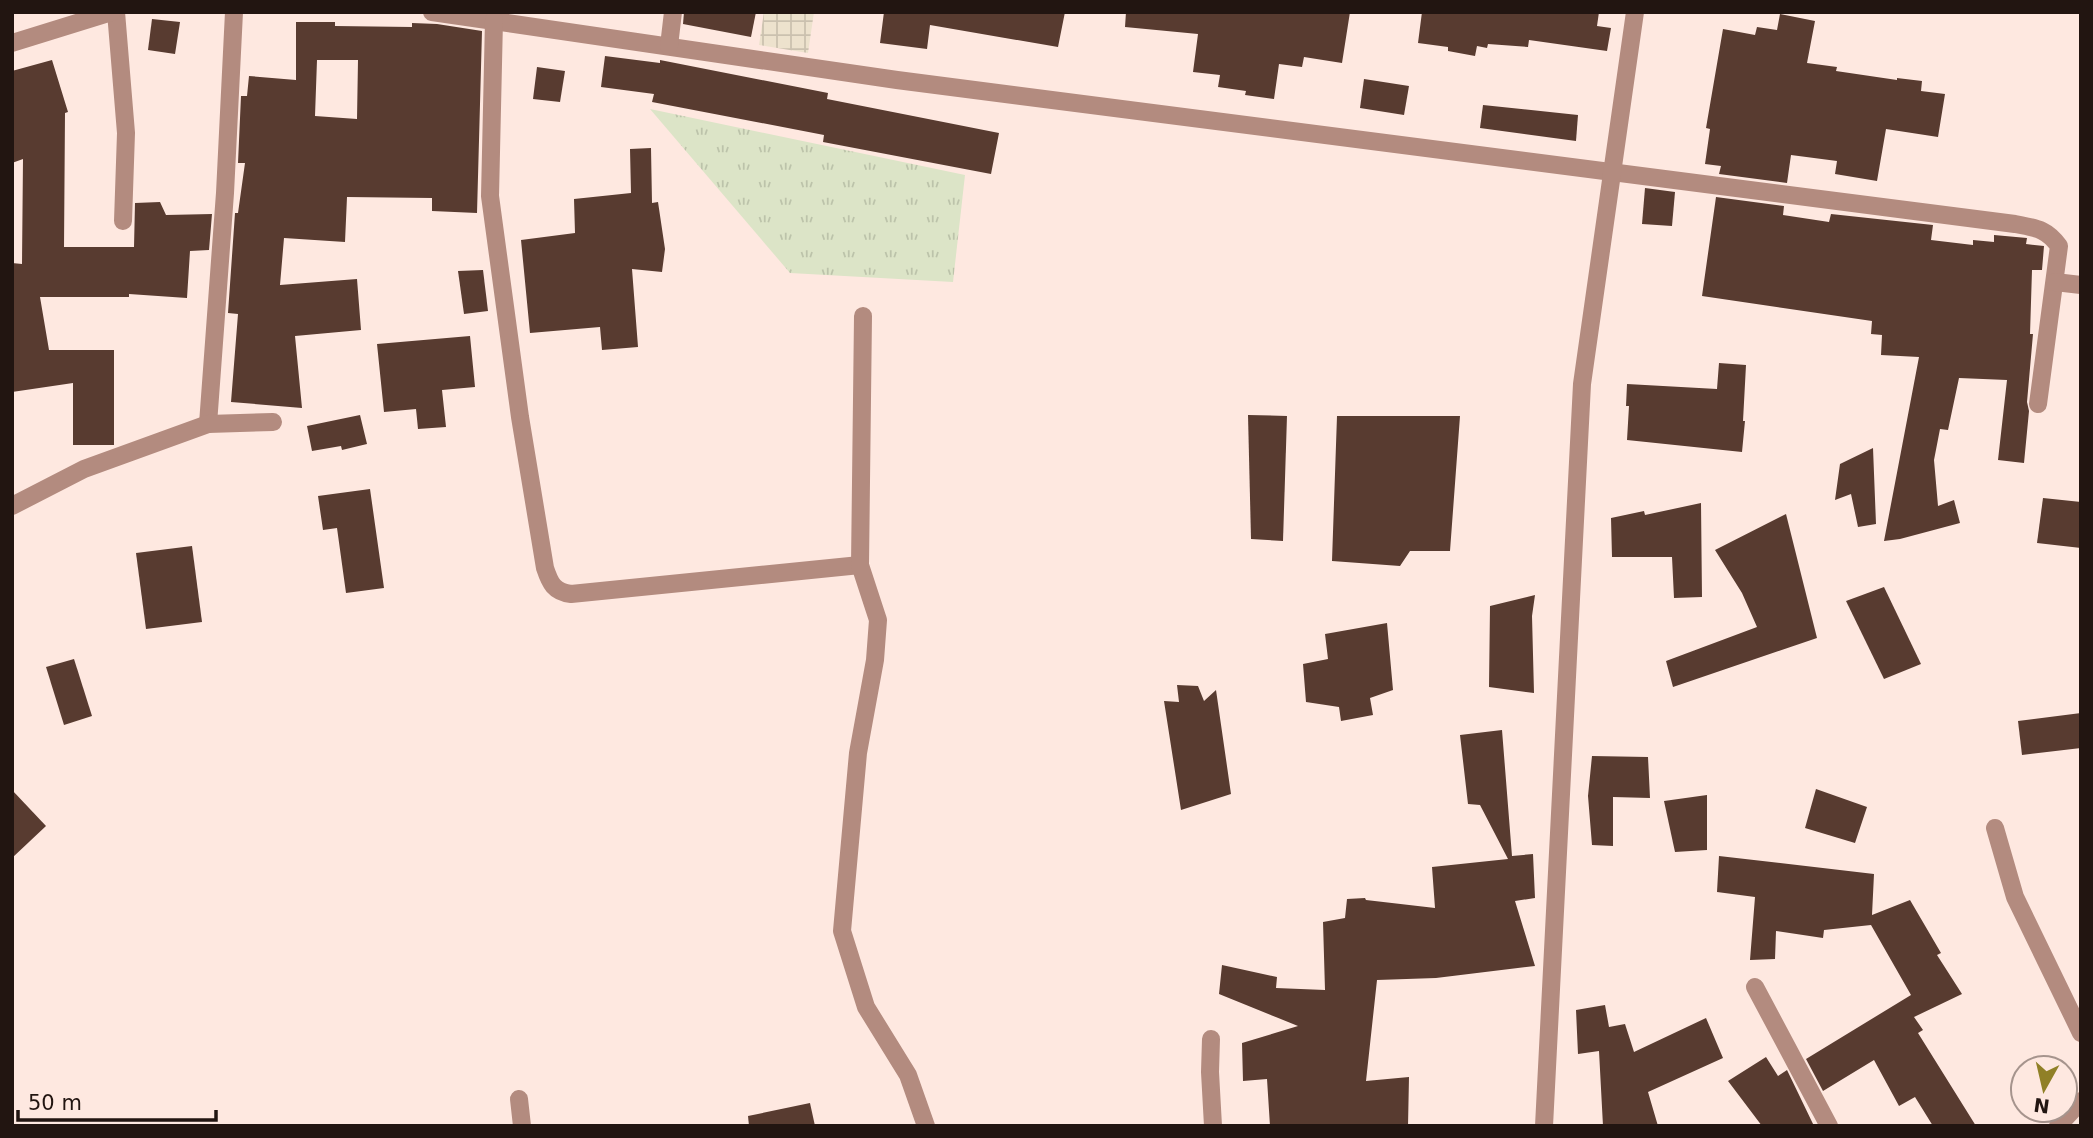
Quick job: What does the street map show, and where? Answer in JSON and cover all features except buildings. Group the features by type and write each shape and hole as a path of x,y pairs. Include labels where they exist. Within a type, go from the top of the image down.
{"street":[{"path":"12,43 114,12 126,133 123,220"},
{"path":"208,424 225,193 234,12"},
{"path":"432,12 897,80 1613,171 2015,224 2036,229 2050,234 2059,246 2038,404"},
{"path":"669,46 673,12"},
{"path":"1544,1126 1582,384 1635,12"},
{"path":"494,20 491,196 520,417 545,568 551,584 563,593 571,594 860,565"},
{"path":"2055,282 2081,285"},
{"path":"863,316 860,565 878,620 875,660 859,752 842,931 866,1007 908,1075 926,1126"},
{"path":"12,506 84,469 208,424 273,422"},
{"path":"1995,828 2015,897 2081,1033"},
{"path":"1755,987 1829,1126"},
{"path":"1211,1039 1213,1126"},
{"path":"519,1099 522,1126"},
{"path":"2058,1126 2081,1101"}],"shaded area":[{"path":"764,12 814,12 808,53 759,45"}],"green space":[{"path":"650,109 965,175 953,282 790,273"}]}
